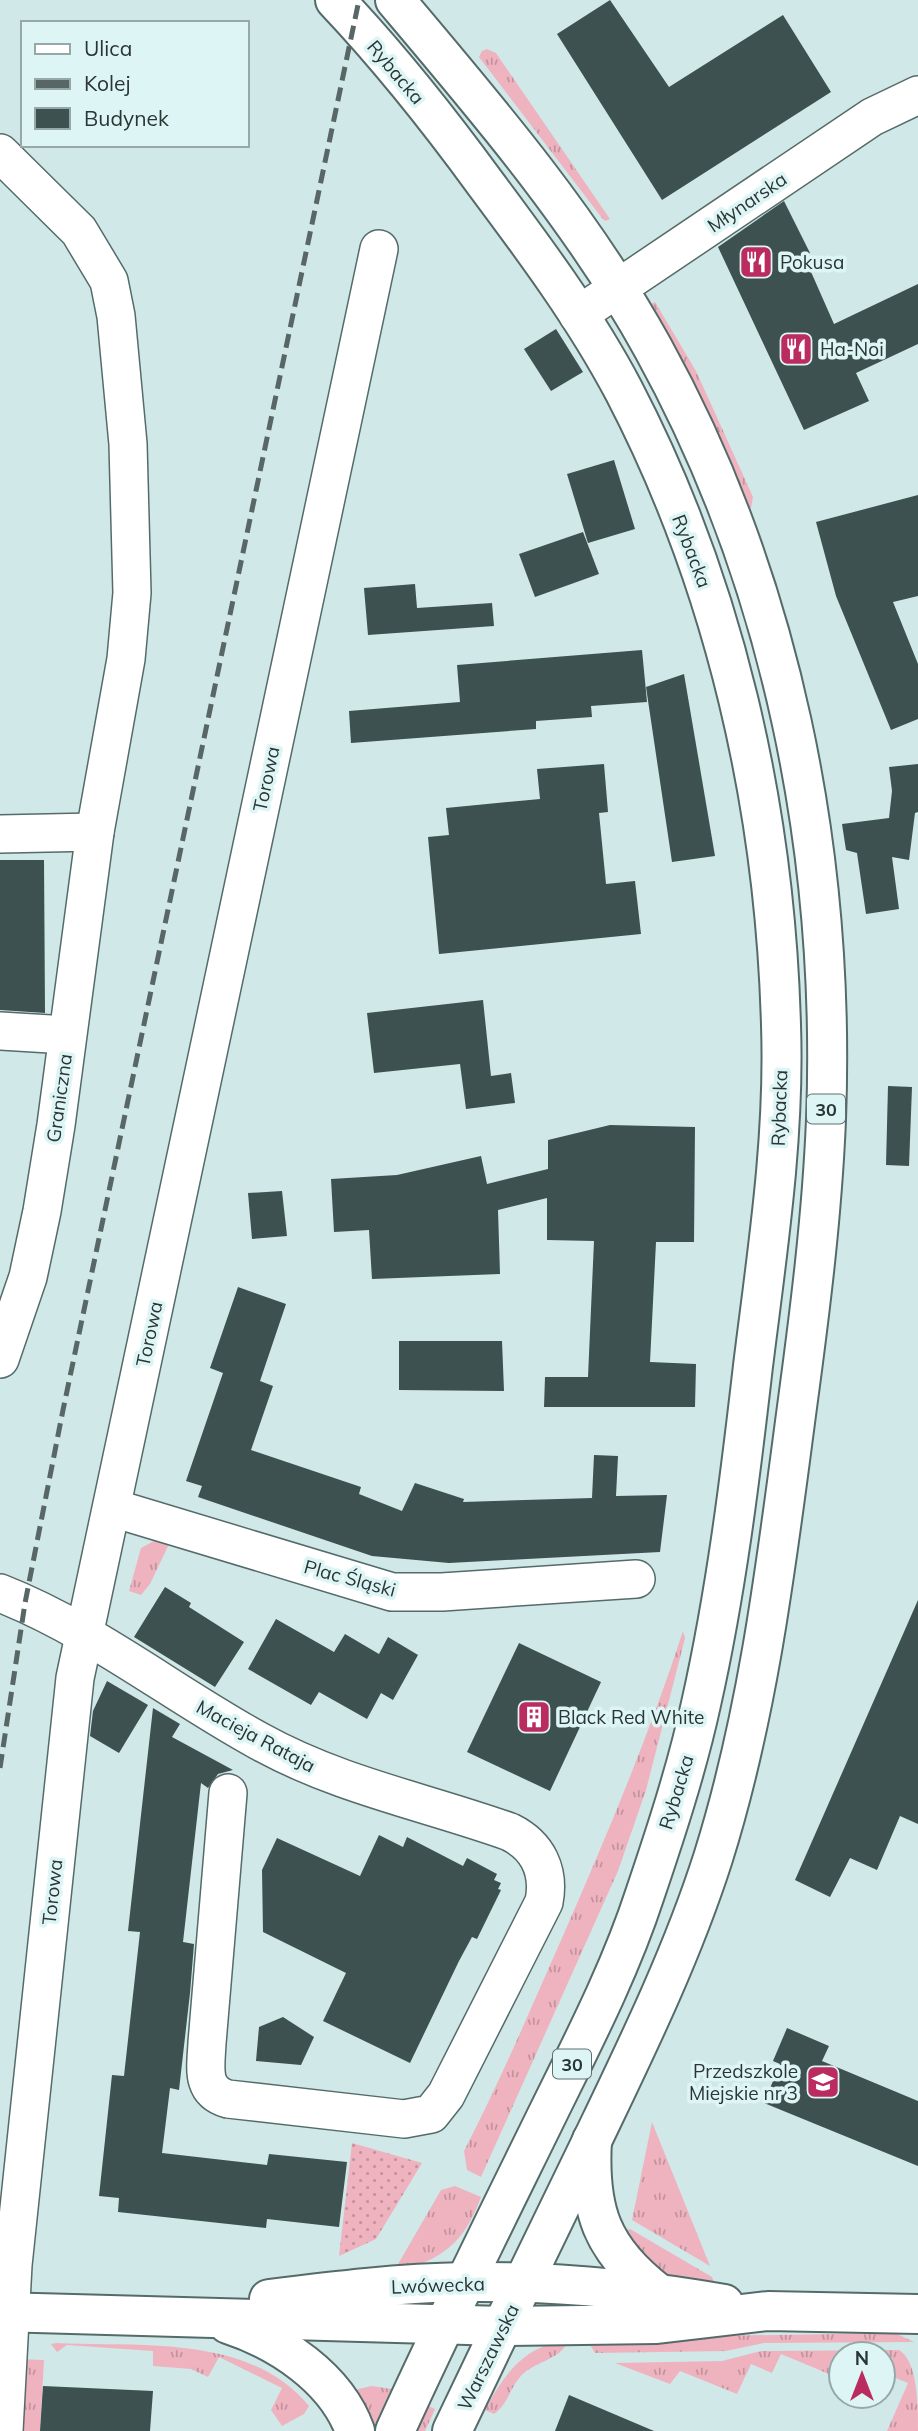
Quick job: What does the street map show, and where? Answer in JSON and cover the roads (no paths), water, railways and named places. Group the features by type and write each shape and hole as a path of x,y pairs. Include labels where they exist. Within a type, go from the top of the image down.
{"main road":[{"name":"Rybacka","path":"335,0 451,137 578,315 625,394 687,533 736,684 760,809 775,934 782,1028 779,1131 773,1203 738,1493 700,1710 644,1899 593,2022 464,2282"},
{"name":"30","path":"396,0 508,136 618,289 670,381 713,473 775,648 793,725 813,840 823,947 827,1068 819,1229 794,1427 756,1687 713,1857 694,1908 647,2024 525,2283"},
{"path":"592,2140 592,2190 603,2230 629,2269 658,2293"},
{"name":"30","path":"395,2431 464,2282"},
{"name":"Lwówecka","path":"107,2313 464,2282 525,2283 658,2293 768,2311"},
{"name":"Warszawska","path":"452,2431 525,2283"},
{"name":"Lwówecka","path":"5,2312 199,2315 503,2326 657,2324 768,2311 918,2314"},
{"path":"199,2315 253,2334 300,2361 335,2394 355,2431"}],"street":[{"name":"Młynarska","path":"578,315 872,117 918,95"},
{"name":"Graniczna","path":"0,153 56,206 87,242 109,281 116,316 128,444 132,593 126,659 95,832 56,1125 39,1224 16,1320 0,1359"},
{"name":"Torowa","path":"4,2431 5,2312 69,1723 84,1636 379,249"},
{"path":"0,834 95,832"},
{"path":"0,1031 67,1035"},
{"name":"Plac Śląski","path":"113,1508 391,1592 442,1592 636,1579"},
{"name":"Macieja Rataja","path":"0,1593 25,1603 84,1636 260,1742 298,1760 348,1781 510,1832 528,1843 543,1867 547,1889 544,1902 446,2095 431,2113 404,2119 228,2099 212,2092 205,2076 228,1793"}],"railway":[{"path":"0,1768 25,1603 63,1410 359,0"}],"place":[{"name":"Pokusa","path":"756,262"},
{"name":"Ha-Noi","path":"796,349"},
{"name":"Black Red White","path":"534,1717"},
{"name":"Przedszkole Miejskie nr 3","path":"823,2082"}]}
